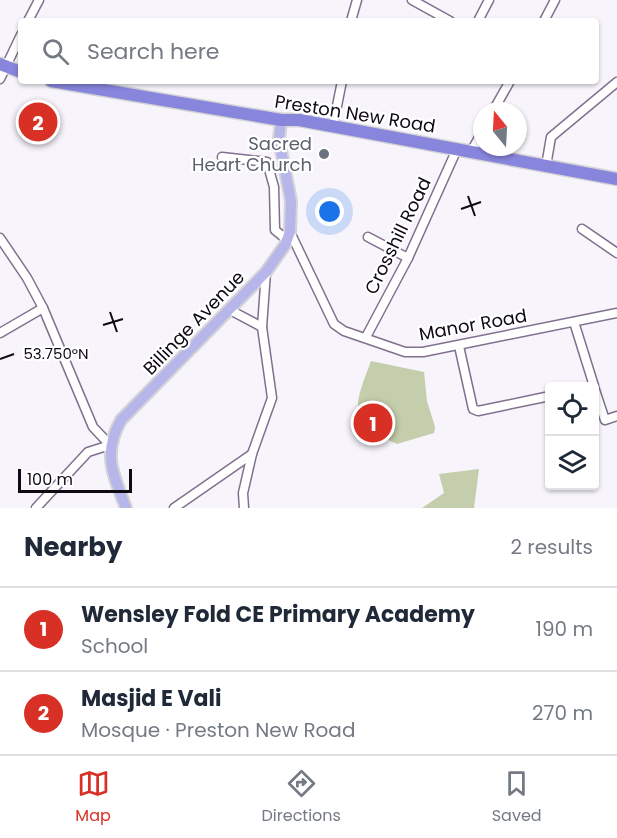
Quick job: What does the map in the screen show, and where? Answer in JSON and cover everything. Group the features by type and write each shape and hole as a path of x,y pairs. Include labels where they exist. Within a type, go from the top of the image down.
{"highway":[{"path":"2,65 18,71"},
{"name":"Preston New Road","path":"69,84 281,120 299,120 617,180"}],"main road":[{"path":"281,120 279,140 291,201 289,236"},
{"name":"Billinge Avenue","path":"110,444 121,420 266,272 289,236"},
{"path":"110,444 109,459 126,508"}],"street":[{"path":"30,18 39,0"},
{"path":"352,18 357,0"},
{"path":"412,0 425,3 446,18"},
{"path":"480,18 489,0"},
{"path":"546,18 555,0"},
{"path":"0,79 2,65 18,40"},
{"path":"546,166 551,137 617,82"},
{"path":"333,126 341,84"},
{"path":"498,102 508,84"},
{"path":"471,152 473,148"},
{"name":"Crosshill Road","path":"363,336 408,258 457,149"},
{"name":"Manor Road","path":"222,157 267,162 274,187 275,231 289,236 334,324 344,331 405,352 459,346 617,313"},
{"path":"582,229 617,254"},
{"path":"368,237 408,258"},
{"path":"0,238 43,308 93,427 110,444 88,452 36,508"},
{"path":"244,508 243,493 252,454 272,398 262,327 266,272"},
{"path":"0,333 43,308"},
{"path":"230,310 262,327"},
{"path":"574,322 592,382"},
{"path":"459,346 471,405 478,411 545,397"},
{"path":"599,402 605,420 617,416"},
{"path":"174,508 252,454"}],"green space":[{"path":"371,361 424,372 427,401 435,427 434,433 397,444 367,429 358,414 358,405"},
{"path":"479,469 474,508 422,508 444,493 439,474"}],"place":[{"name":"Masjid E Vali","path":"38,122"},
{"name":"Sacred Heart Church","path":"324,154"},
{"name":"Wensley Fold CE Primary Academy","path":"373,423"}]}
